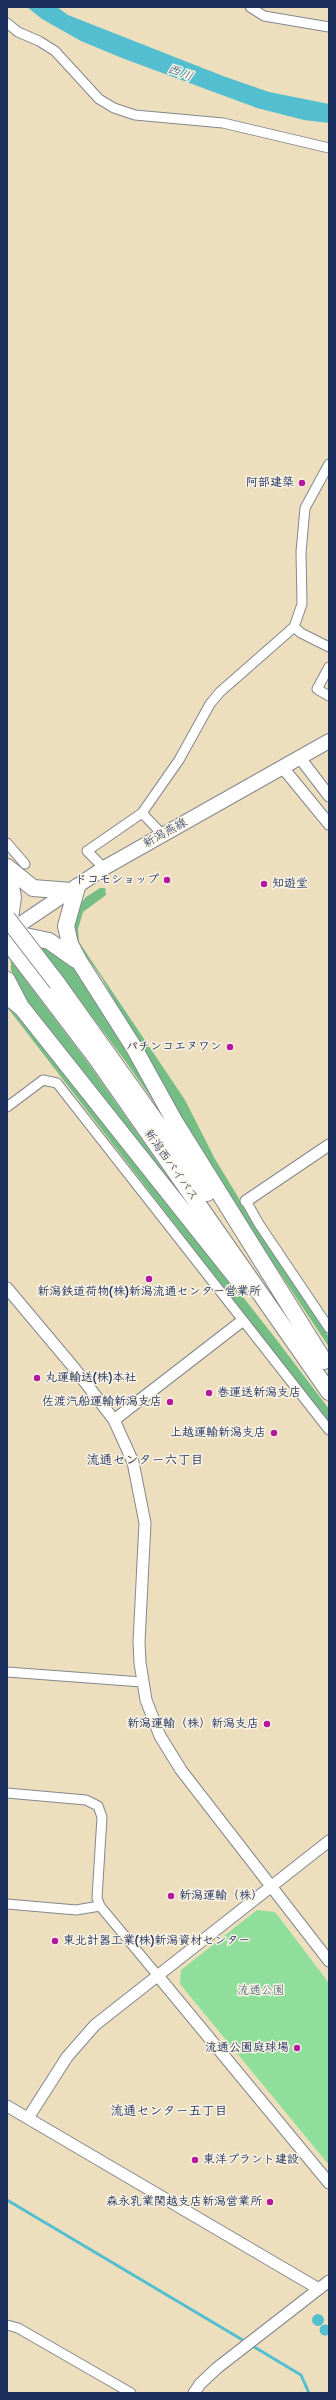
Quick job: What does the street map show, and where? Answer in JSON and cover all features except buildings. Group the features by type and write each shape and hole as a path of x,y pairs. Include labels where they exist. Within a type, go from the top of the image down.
{"highway":[{"path":"7,868 33,888 74,889 66,926 70,944 79,961 133,1046 175,1122 322,1367"},
{"path":"7,868 13,897 7,938"},
{"name":"新潟西バイパス","path":"7,918 51,987"},
{"path":"7,933 49,940 79,961"},
{"name":"新潟西バイパス","path":"7,941 51,987 156,1118 322,1367 329,1392"},
{"path":"7,980 22,1008 70,1070 145,1161 222,1260 322,1367"},
{"path":"7,996 22,1008"}],"main road":[{"name":"新潟燕線","path":"7,933 104,868 329,741"}],"street":[{"path":"250,7 329,27"},
{"path":"7,23 18,32 39,40 55,50 99,99 114,108 135,115 223,123 329,148"},
{"path":"104,868 87,851 142,813 179,760 215,698 294,627 302,604 301,552 305,508 329,464"},
{"path":"294,627 301,633 329,647"},
{"path":"329,668 317,689 329,696"},
{"path":"300,758 329,796"},
{"path":"283,768 329,824"},
{"path":"142,813 162,834"},
{"path":"7,843 25,864"},
{"path":"7,1107 43,1080 57,1083 242,1321 329,1430"},
{"path":"329,1145 246,1201 259,1224 329,1328"},
{"path":"7,1288 75,1369 114,1420 133,1462 145,1523 139,1642 142,1682 152,1717 169,1753 329,1961"},
{"path":"114,1420 242,1321"},
{"path":"7,1672 142,1682"},
{"path":"7,1793 86,1800 98,1806 102,1817 96,1890 100,1906 329,2183"},
{"path":"28,2118 58,2069 85,2034 329,1841"},
{"path":"7,1904 76,1910 100,1906"},
{"path":"7,2106 319,2289"},
{"path":"194,2393 208,2375 329,2281"},
{"path":"7,2324 18,2328 131,2393"}],"green space":[{"path":"100,888 105,888 106,895 83,912 78,929 79,942 185,1100 215,1159 249,1215 329,1337 329,1347 232,1201 171,1101 101,977 75,941 71,916 86,897"},
{"path":"34,939 64,952 87,982 181,1141 126,1062"},
{"path":"11,961 88,1063 187,1204 50,1037 16,985 11,970"},
{"path":"7,1004 108,1125 276,1339 329,1409 329,1424 7,1007"},
{"name":"流通公園","path":"257,1910 275,1912 329,1983 329,2165 180,1984 181,1970"}],"water":[{"name":"西川","path":"27,7 57,7 68,15 223,76 269,92 329,104 329,123 304,120 257,108 122,58 81,41 42,19"},
{"path":"316,2314 320,2314 324,2320 320,2326 316,2326 312,2322 312,2318"},
{"path":"323,2325 327,2325 329,2326 329,2334 323,2335 320,2332 320,2328"}],"waterway":[{"path":"7,2200 246,2342"},
{"path":"251,2345 301,2375 309,2393"}],"place":[{"name":"阿部建築","path":"302,483"},
{"name":"ドコモショップ","path":"167,880"},
{"name":"知遊堂","path":"264,884"},
{"name":"パチンコエヌワン","path":"230,1047"},
{"name":"新潟鉄道荷物(株)新潟流通センター営業所","path":"149,1279"},
{"name":"丸運輸送(株)本社","path":"37,1378"},
{"name":"巻運送新潟支店","path":"209,1393"},
{"name":"佐渡汽船運輸新潟支店","path":"170,1402"},
{"name":"上越運輸新潟支店","path":"274,1433"},
{"name":"新潟運輸（株）新潟支店","path":"267,1724"},
{"name":"新潟運輸（株）","path":"171,1896"},
{"name":"東北計器工業(株)新潟資材センター","path":"55,1941"},
{"name":"流通公園庭球場","path":"297,2048"},
{"name":"東洋プラント建設","path":"195,2160"},
{"name":"森永乳業関越支店新潟営業所","path":"270,2202"}],"district":[{"name":"流通センター六丁目","path":"145,1460"},
{"name":"流通センター五丁目","path":"169,2111"}]}
